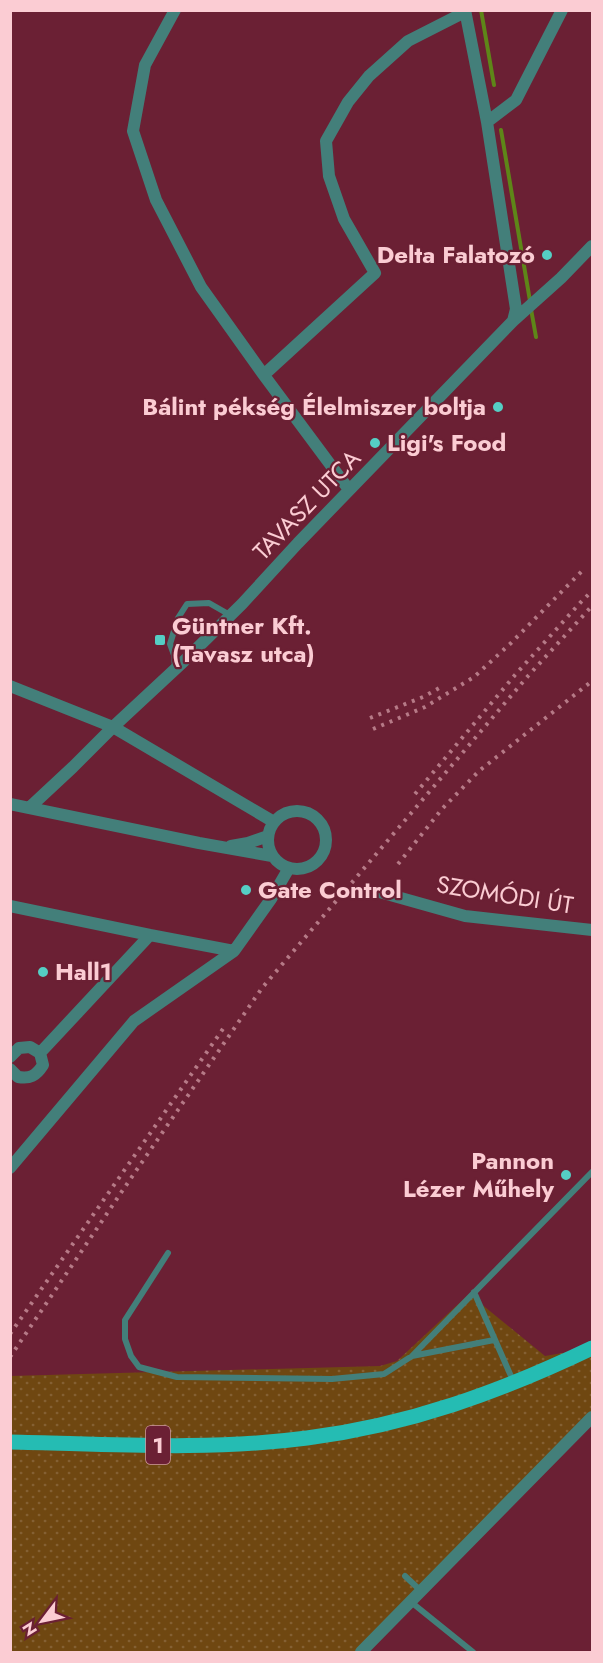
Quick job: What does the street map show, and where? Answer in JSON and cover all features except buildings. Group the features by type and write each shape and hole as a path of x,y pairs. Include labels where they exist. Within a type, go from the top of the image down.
{"main road":[{"name":"1","path":"10,1442 183,1446 286,1440 335,1434 386,1424 488,1393 514,1384 592,1348"}],"street":[{"path":"175,10 145,66 133,131 156,200 201,287 347,487 352,487"},
{"path":"487,122 516,100 562,10"},
{"path":"263,374 375,273 344,219 329,176 326,141 348,102 369,76 408,41 465,11 487,122 516,309 513,321"},
{"name":"TAVASZ UTCA","path":"29,808 74,767 178,662 231,615 513,321 592,246"},
{"path":"10,686 113,727 274,822"},
{"path":"10,804 273,856"},
{"path":"298,810 310,813 320,821 324,829 326,848 322,856 315,863 298,869 289,868 280,863 273,856 269,846 268,836 274,822 285,813 298,810"},
{"path":"224,848 268,836"},
{"path":"10,1168 134,1022 234,951 271,899 289,868"},
{"name":"SZOMÓDI ÚT","path":"376,891 465,916 592,930"},
{"path":"10,906 234,951"},
{"path":"40,1053 150,935"},
{"path":"11,1055 19,1048 30,1047 40,1053 43,1065 38,1074 27,1079 13,1078"},
{"path":"361,1653 592,1417"}],"lane":[{"path":"178,662 170,644 178,618 188,604 209,603 231,615"},
{"path":"168,1253 125,1320 125,1339 131,1356 139,1367 177,1377 332,1379 384,1374 412,1356 592,1172"},
{"path":"474,1292 514,1384"},
{"path":"412,1356 494,1340"},
{"path":"405,1576 421,1591"},
{"path":"411,1602 473,1653"}],"shaded area":[{"path":"469,1294 545,1356 592,1348 592,1417 361,1652 11,1652 10,1376 380,1366 397,1361"}],"waterway":[{"path":"481,10 494,85"},
{"path":"501,130 530,301"},
{"path":"531,309 536,337"}],"railway":[{"path":"373,729 425,707 474,677 582,571"},
{"path":"415,794 515,675 592,591"},
{"path":"10,1357 262,988 528,676 592,606"},
{"path":"398,864 442,809 479,771 592,681"},
{"path":"370,718 423,697 443,686"},
{"path":"10,1334 225,1026"}],"place":[{"name":"Delta Falatozó","path":"547,255"},
{"name":"Bálint pékség Élelmiszer boltja","path":"498,407"},
{"name":"Ligi's Food","path":"375,443"},
{"name":"Güntner Kft. (Tavasz utca)","path":"160,640"},
{"name":"Gate Control","path":"246,890"},
{"name":"Hall1","path":"43,972"},
{"name":"Pannon Lézer Műhely","path":"566,1175"}]}
